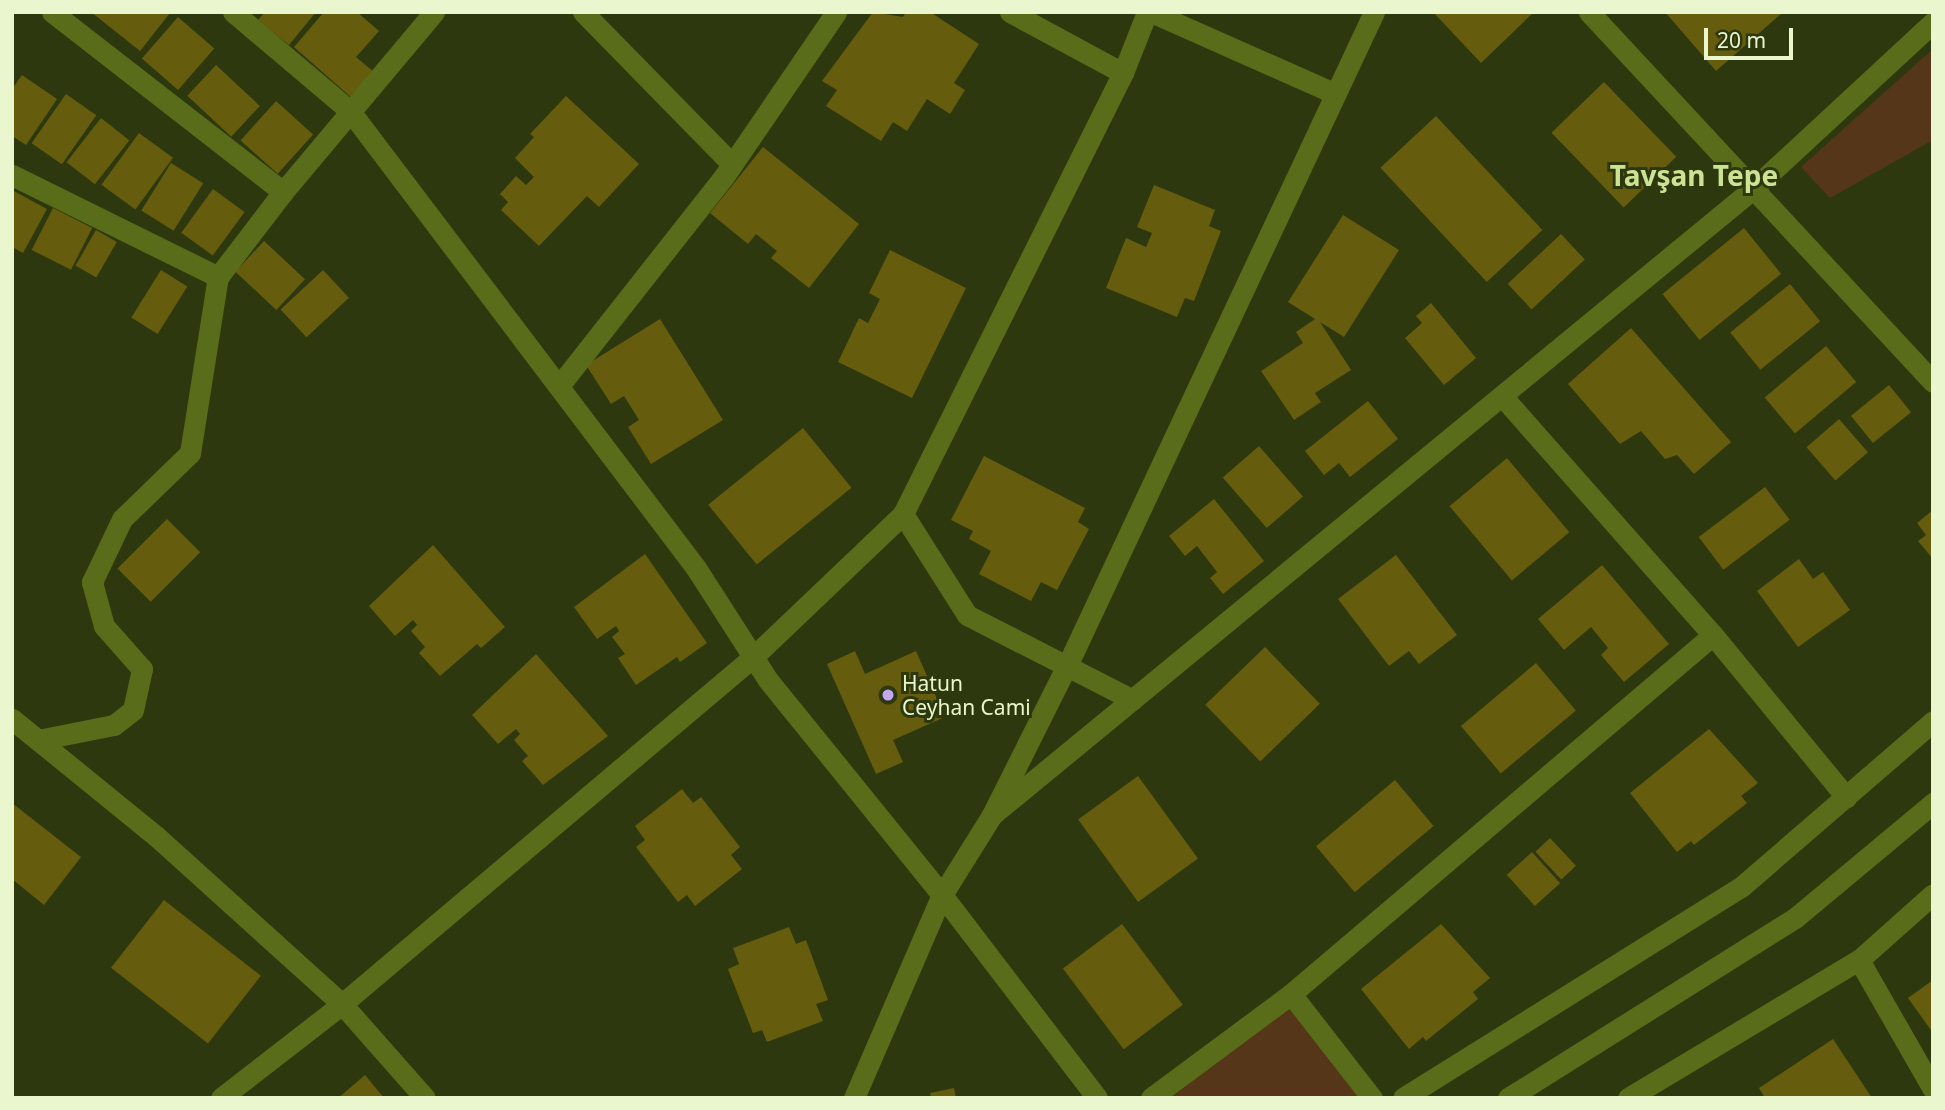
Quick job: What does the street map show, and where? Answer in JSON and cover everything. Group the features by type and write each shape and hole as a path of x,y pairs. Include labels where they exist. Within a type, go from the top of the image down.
{"street":[{"path":"52,12 283,192"},
{"path":"233,12 350,111 696,568 753,657 942,895 1097,1098"},
{"path":"38,740 114,725 133,710 142,668 104,626 92,582 122,519 190,453 218,277 283,192 434,12"},
{"path":"583,12 732,164"},
{"path":"559,386 732,164 836,12"},
{"path":"1010,12 1122,73"},
{"path":"221,1098 342,1004 753,657 903,514 1122,73 1149,12 1336,94"},
{"path":"854,1098 942,895 992,816 1067,666 1374,12"},
{"path":"1589,12 1933,382"},
{"path":"992,816 1754,188 1933,22"},
{"path":"12,175 218,277"},
{"path":"1503,397 1713,635 1846,797"},
{"path":"903,514 967,615 1133,700"},
{"path":"1151,1098 1291,994 1713,635"},
{"path":"12,719 156,836 342,1004 425,1098"},
{"path":"1403,1098 1741,887 1933,721"},
{"path":"1508,1098 1795,918 1933,803"},
{"path":"1628,1098 1859,960 1933,894"},
{"path":"1859,960 1933,1089"},
{"path":"1291,994 1372,1098"}],"shaded area":[{"path":"1933,49 1933,140 1830,198 1801,167"},
{"path":"1291,1003 1360,1098 1171,1098"}],"building":[{"path":"91,12 169,12 170,13 140,51"},
{"path":"265,12 316,12 289,45 258,20"},
{"path":"324,12 357,12 379,31 356,57 375,73 353,99 294,47"},
{"path":"873,12 903,17 906,12 930,12 979,44 954,83 965,90 950,114 927,99 907,131 893,122 881,141 826,106 837,90 822,81"},
{"path":"1433,12 1534,12 1481,63"},
{"path":"1665,12 1783,12 1716,71"},
{"path":"178,17 214,48 178,90 142,59"},
{"path":"216,65 260,106 231,137 187,96"},
{"path":"22,75 57,99 26,145 12,136 12,89"},
{"path":"1604,82 1676,157 1624,208 1551,133"},
{"path":"66,94 96,115 62,164 32,143"},
{"path":"566,96 639,164 599,207 587,196 539,246 501,210 508,202 500,194 516,176 526,185 534,177 515,158 534,137 530,134"},
{"path":"276,101 313,134 278,174 241,140"},
{"path":"1436,116 1542,230 1487,282 1380,168"},
{"path":"101,118 129,140 95,184 67,162"},
{"path":"139,133 173,158 135,209 101,185"},
{"path":"763,147 859,224 809,288 771,258 777,251 756,234 748,244 710,213"},
{"path":"171,163 203,183 174,231 141,210"},
{"path":"1154,185 1215,210 1209,226 1221,231 1194,301 1185,298 1177,317 1106,288 1126,238 1146,247 1152,233 1137,227"},
{"path":"213,189 245,212 213,256 181,233"},
{"path":"12,190 47,209 23,253 12,247"},
{"path":"53,208 92,228 71,270 32,250"},
{"path":"1343,215 1399,250 1344,337 1320,322 1351,370 1315,393 1321,402 1294,420 1261,371 1303,343 1296,332 1315,319 1288,302"},
{"path":"1744,228 1781,274 1700,340 1662,294"},
{"path":"96,230 117,242 96,278 76,266"},
{"path":"1561,234 1585,260 1531,309 1508,284"},
{"path":"264,241 305,279 276,310 235,272"},
{"path":"890,250 966,288 912,398 838,362 859,318 868,323 880,299 869,293"},
{"path":"161,270 187,286 158,334 131,317"},
{"path":"323,270 349,298 306,337 281,310"},
{"path":"1790,284 1820,321 1760,370 1730,332"},
{"path":"1431,303 1476,358 1444,385 1405,338 1422,323 1416,316"},
{"path":"660,319 723,420 651,464 628,427 639,420 624,396 611,404 586,365"},
{"path":"1631,328 1731,442 1694,474 1677,455 1665,459 1641,431 1620,444 1568,384"},
{"path":"1826,346 1856,382 1795,433 1765,397"},
{"path":"1889,385 1911,412 1873,443 1851,416"},
{"path":"1368,401 1398,439 1350,477 1339,463 1324,475 1305,451"},
{"path":"1839,419 1868,452 1835,480 1807,447"},
{"path":"803,428 851,488 757,565 708,505"},
{"path":"1259,446 1303,497 1267,528 1223,477"},
{"path":"984,456 1085,508 1078,522 1089,529 1057,590 1041,582 1031,601 979,574 991,551 969,539 973,531 951,520"},
{"path":"1507,458 1569,532 1512,581 1450,506"},
{"path":"1765,487 1790,520 1723,570 1699,537"},
{"path":"1214,499 1264,561 1223,594 1210,578 1217,572 1197,546 1185,556 1169,536"},
{"path":"1933,510 1933,559 1918,541 1926,535 1917,523"},
{"path":"167,519 200,552 151,602 118,568"},
{"path":"433,545 505,627 481,648 477,644 440,676 419,653 425,647 411,631 417,625 413,620 395,636 369,606"},
{"path":"645,554 707,643 680,662 677,657 636,685 618,658 625,654 612,637 619,631 616,626 597,639 574,607"},
{"path":"1396,555 1457,635 1419,664 1409,651 1389,666 1338,599"},
{"path":"1799,559 1813,579 1823,572 1850,610 1798,647 1757,591"},
{"path":"1602,565 1669,644 1624,682 1601,655 1608,648 1591,627 1564,650 1538,619"},
{"path":"1265,647 1320,704 1260,761 1205,705"},
{"name":"Hatun Ceyhan Cami","path":"855,651 865,674 916,651 945,717 893,740 903,762 876,774 827,664"},
{"path":"536,654 608,736 543,785 522,761 528,756 514,740 520,734 516,729 498,744 472,715"},
{"path":"1536,663 1576,710 1501,773 1461,726"},
{"path":"1709,729 1758,783 1741,796 1747,803 1694,845 1691,841 1677,852 1630,793"},
{"path":"1138,776 1198,859 1138,902 1078,819"},
{"path":"1395,780 1434,826 1355,892 1316,846"},
{"path":"682,789 693,803 701,797 740,847 731,855 742,869 695,906 687,895 678,902 636,847 645,840 635,826"},
{"path":"12,803 81,857 44,905 12,879"},
{"path":"1550,838 1576,866 1561,879 1535,852"},
{"path":"1532,852 1560,883 1535,906 1507,875"},
{"path":"164,900 261,976 208,1043 111,968"},
{"path":"1122,924 1183,1005 1124,1049 1063,969"},
{"path":"1441,924 1490,978 1473,992 1478,999 1426,1041 1423,1037 1409,1049 1361,989"},
{"path":"789,927 796,944 806,940 828,1000 816,1004 823,1021 767,1042 762,1030 753,1033 728,969 739,964 733,948"},
{"path":"1933,980 1933,1033 1908,998"},
{"path":"1833,1039 1872,1098 1765,1098 1759,1088"},
{"path":"365,1075 384,1098 338,1098"},
{"path":"954,1088 956,1098 931,1098 930,1093"}],"place":[{"name":"Hatun Ceyhan Cami","path":"888,695"}],"district":[{"name":"Tavşan Tepe","path":"1694,175"}]}
